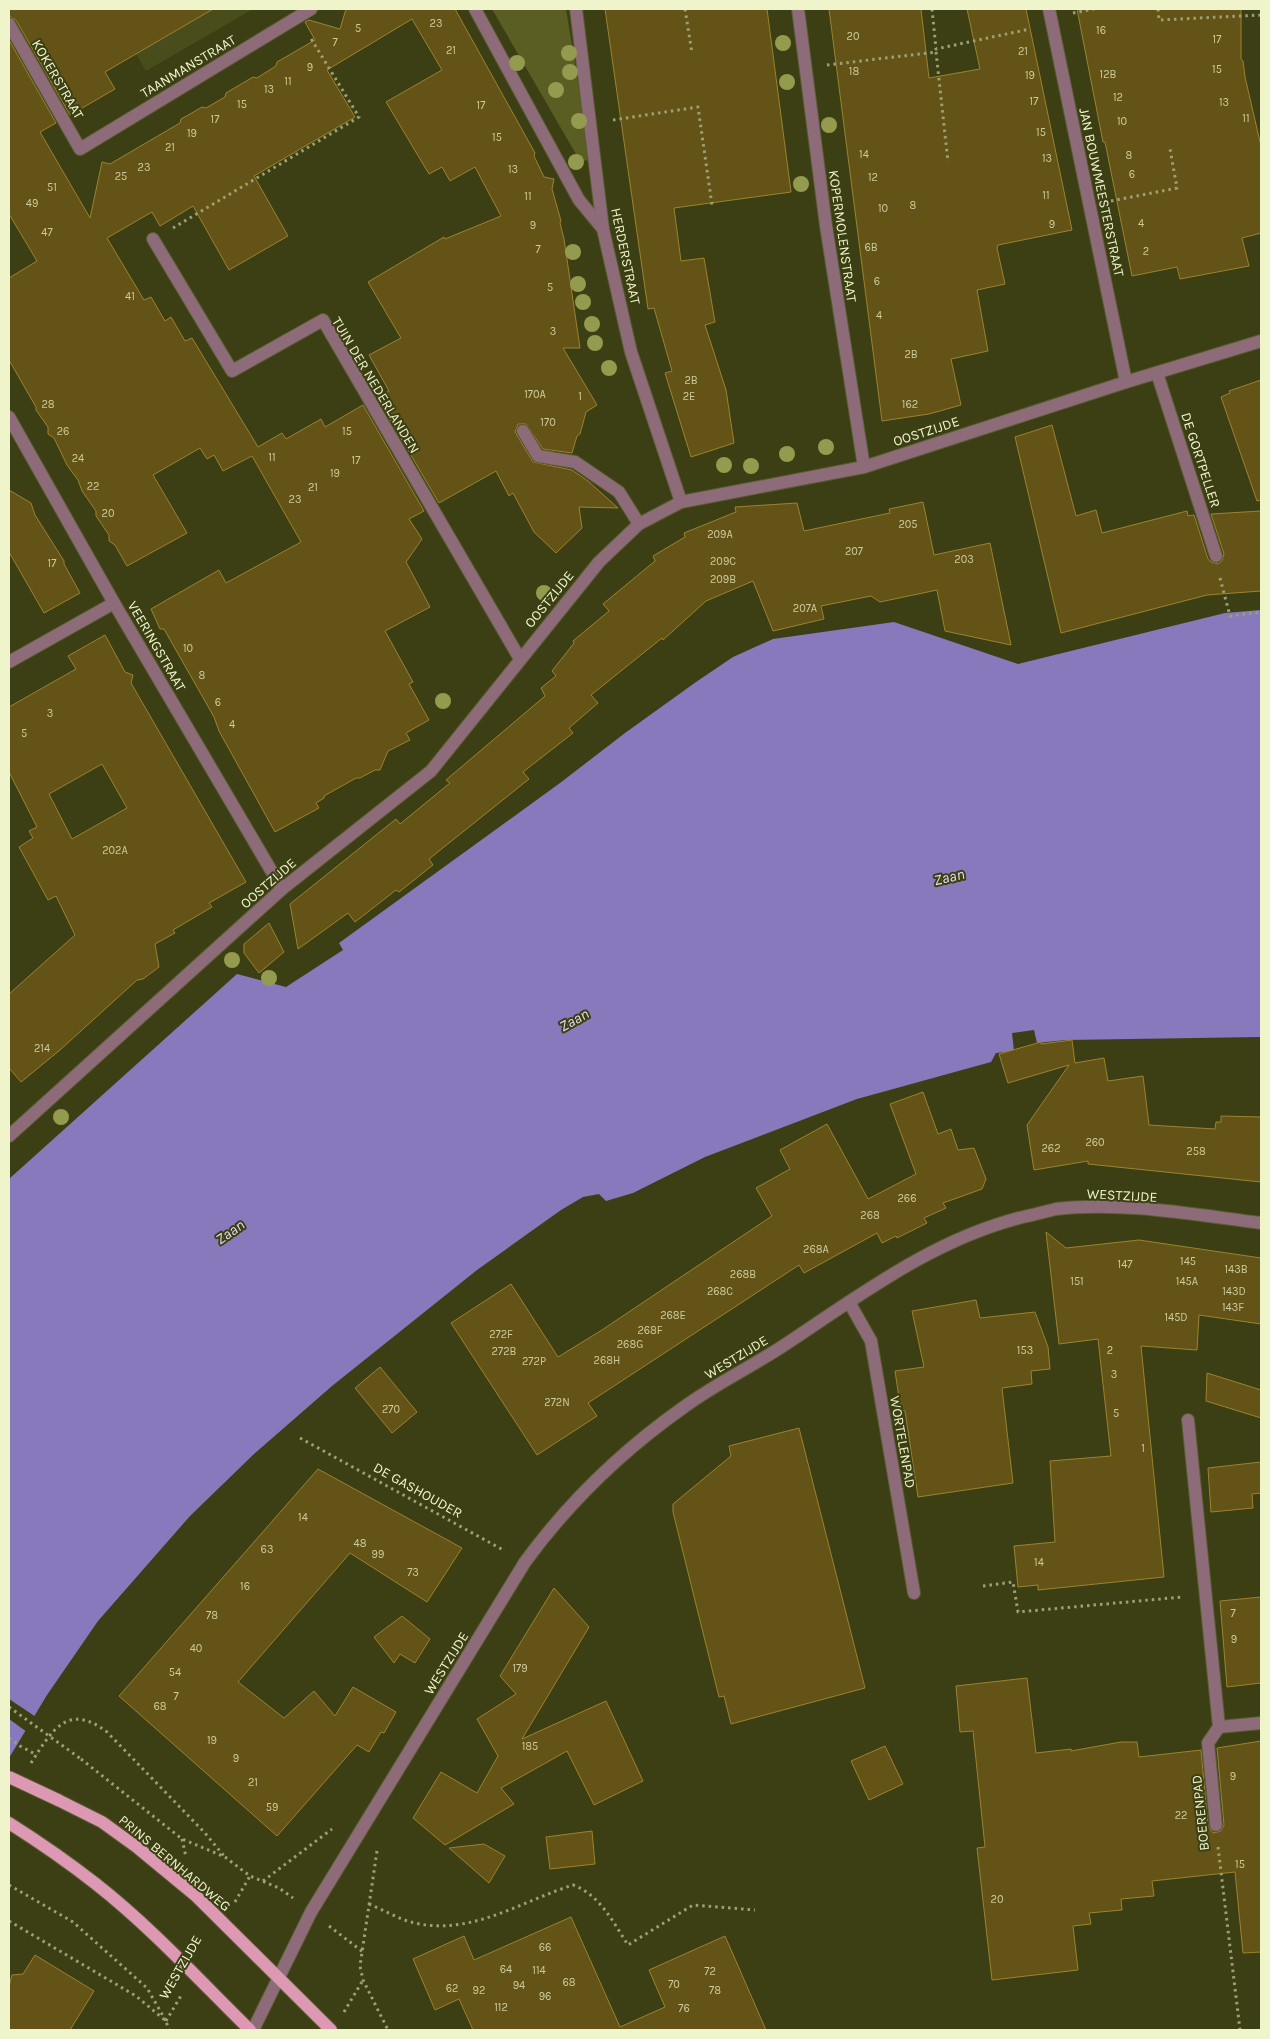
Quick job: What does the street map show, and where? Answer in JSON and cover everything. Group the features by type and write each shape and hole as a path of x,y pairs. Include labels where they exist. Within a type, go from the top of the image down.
{"main road":[{"name":"PRINS BERNHARDWEG","path":"9,1777 102,1822 138,1848 195,1895 224,1922 279,1981 331,2030"},
{"path":"9,1823 97,1885 164,1944 252,2030"}],"street":[{"name":"TAANMANSTRAAT","path":"80,149 311,9"},
{"path":"475,9 579,200 604,229"},
{"name":"HERDERSTRAAT","path":"576,9 604,229 631,352 681,502"},
{"name":"KOPERMOLENSTRAAT","path":"798,9 826,226 864,467"},
{"name":"JAN BOUWMEESTERSTRAAT","path":"1049,9 1126,382"},
{"name":"KOKERSTRAAT","path":"9,24 80,149"},
{"name":"TUIN DER NEDERLANDEN","path":"153,240 232,371 323,320 520,659"},
{"name":"OOSTZIJDE","path":"9,1136 282,889 431,771 599,562 639,524 681,502 864,467 1126,382 1261,341"},
{"name":"DE GORTPELLER","path":"1157,373 1216,556"},
{"name":"VEERINGSTRAAT","path":"9,417 114,603 282,889"},
{"path":"523,431 538,456 575,462 619,492 639,524"},
{"path":"9,662 114,603"},
{"name":"WESTZIJDE","path":"252,2030 279,1981 312,1912 526,1562 562,1516 616,1460 684,1407 784,1346 849,1302 928,1253 966,1234 1010,1220 1055,1209 1107,1208 1261,1222"},
{"name":"WORTELENPAD","path":"849,1302 870,1342 914,1593"},
{"path":"1188,1420 1219,1728 1261,1723"},
{"name":"BOERENPAD","path":"1216,1825 1208,1742 1219,1728"}],"path":[{"path":"685,9 692,53"},
{"path":"932,9 948,162"},
{"path":"1158,9 1159,20 1261,15"},
{"path":"153,240 360,117 297,17"},
{"path":"806,68 936,50 1052,24"},
{"path":"590,123 698,107 712,205"},
{"path":"1090,206 1177,188 1170,149"},
{"path":"1216,556 1230,616 1261,612"},
{"name":"DE GASHOUDER","path":"300,1438 526,1562"},
{"path":"983,1586 1013,1582 1018,1612 1206,1595"},
{"name":"PRINS BERNHARDWEG","path":"9,1707 81,1758 182,1839 225,1857 250,1876 263,1881 339,1824"},
{"path":"27,1770 52,1732 63,1723 78,1718 93,1722 107,1732 206,1833 225,1857"},
{"path":"9,1738 37,1754"},
{"name":"BOERENPAD","path":"1216,1825 1240,2030"},
{"path":"377,1847 360,1966 363,1980 388,2030"},
{"path":"224,1922 250,1876"},
{"path":"9,1885 73,1922 147,1988 166,2021 169,2030"},
{"path":"369,1904 414,1923 442,1927 486,1918 573,1885 586,1890 600,1904 628,1945 693,1905 755,1910"},
{"path":"9,1921 136,1996 166,2021"},
{"name":"WESTZIJDE","path":"166,2021 194,1974"},
{"path":"344,2014 363,1980"}],"shaded area":[{"path":"109,9 253,9 146,71"},
{"path":"492,9 566,9 591,160 580,161"}],"water":[{"name":"Zaan","path":"1261,610 1261,1037 1066,1040 1037,1043 1034,1030 1012,1033 1014,1051 996,1053 991,1062 857,1099 705,1157 633,1193 606,1201 599,1194 583,1197 561,1210 477,1270 332,1386 254,1454 190,1516 98,1621 47,1695 9,1758 9,1179 237,974 286,987 343,950 339,943 560,783 625,733 733,657 773,639 894,622 1018,664 1225,613"}],"pier":[{"path":"9,1699 36,1717 27,1732 9,1719"}],"building":[{"path":"9,9 213,9 105,72 115,89 70,115 16,20 9,16"},
{"path":"346,9 455,9 535,153 534,156 544,177 554,179 552,189 561,221 580,348 563,348 597,405 586,412 572,453 543,449 526,424 518,424 515,432 533,462 572,470 588,481 618,508 579,507 582,528 556,553 534,532 513,493 509,496 496,471 439,503 377,397 389,391 369,355 401,338 368,282 444,237 445,239 501,216 475,167 450,181 442,167 429,174 386,102 442,70 412,19 327,70 355,117 254,176 288,236 229,270 193,206 160,226 152,212 107,238 144,300 151,297 165,321 171,317 185,341 192,338 258,447 282,433 286,439 321,419 325,427 363,405 424,511 409,519 422,539 406,562 430,607 385,631 413,682 409,684 429,720 406,733 410,740 388,751 380,770 375,770 360,778 356,778 324,796 324,798 316,803 319,808 275,832 219,731 214,717 164,629 160,629 151,609 219,570 226,583 301,542 252,456 223,471 214,455 207,459 200,448 153,475 187,533 127,566 115,545 109,541 109,535 96,516 96,511 67,465 54,438 48,434 48,427 36,410 9,360 9,278 37,261 9,214 9,40 56,123 40,132 90,218 102,162 110,164 180,123 181,119 225,97 226,93 253,77 257,78 276,66 277,62 315,40 305,22 309,20 340,29"},
{"path":"605,9 767,9 791,192 674,208 681,261 704,258 715,322 705,325 726,390 734,443 691,457 665,373 672,371 654,308 648,309"},
{"path":"829,9 921,9 929,78 980,69 967,9 1026,9 1072,230 998,245 997,248 1005,284 977,290 988,351 951,359 961,405 929,414 882,421"},
{"path":"1077,9 1241,9 1241,59 1243,61 1261,146 1261,233 1242,238 1249,266 1180,279 1177,267 1132,276"},
{"path":"1261,380 1261,500 1257,501 1221,397 1230,393 1229,391"},
{"path":"1052,425 1076,516 1096,510 1102,533 1187,511 1188,516 1194,515 1208,559 1218,564 1222,561 1224,554 1211,514 1261,511 1261,591 1207,595 1061,633 1015,437"},
{"path":"9,490 31,503 35,515 64,561 80,593 44,613 9,552"},
{"path":"923,502 934,555 990,543 1011,645 945,631 937,590 880,602 871,596 821,606 824,619 773,631 753,581 706,601 663,640 662,638 591,695 598,703 569,728 573,733 523,772 529,779 429,859 433,865 399,892 396,890 355,922 348,913 298,949 290,904 396,819 400,824 450,783 446,780 545,696 541,688 556,676 552,671 574,643 573,641 609,611 603,604 655,561 653,556 685,537 684,533 736,512 735,507 797,503 804,531 890,513 889,509"},
{"path":"105,635 125,672 133,675 131,683 246,882 209,903 212,907 173,930 175,933 155,944 159,967 143,979 137,980 60,1050 21,1082 9,1068 9,994 75,935 56,896 48,900 19,847 33,838 29,831 37,827 9,772 9,707 76,669 68,656","holes":["102,764 127,808 72,839 49,794"]},
{"path":"269,923 284,952 259,973 244,953 244,944"},
{"path":"1072,1040 1075,1063 1104,1058 1108,1081 1143,1076 1149,1125 1215,1129 1216,1122 1221,1122 1221,1116 1261,1117 1261,1182 1088,1164 1088,1161 1034,1170 1027,1125 1069,1065 1008,1083 999,1054 1041,1042 1041,1044"},
{"path":"923,1092 938,1134 951,1129 958,1150 974,1148 986,1179 982,1189 943,1203 946,1208 924,1218 927,1223 897,1238 896,1236 882,1243 877,1233 804,1273 799,1265 588,1403 597,1416 537,1455 451,1323 511,1284 558,1357 602,1330 772,1216 756,1188 790,1169 780,1150 827,1124 868,1199 916,1174 890,1104"},
{"path":"1046,1232 1066,1248 1139,1240 1261,1258 1261,1324 1199,1315 1197,1350 1141,1346 1164,1577 1038,1590 1038,1585 1018,1587 1014,1546 1055,1542 1050,1461 1111,1456 1098,1339 1059,1344"},
{"path":"976,1300 980,1318 1035,1312 1048,1347 1050,1369 1031,1371 1032,1384 1002,1388 1013,1483 918,1497 905,1411 901,1411 895,1371 924,1367 912,1311"},
{"path":"380,1367 417,1412 392,1433 355,1388"},
{"path":"1207,1373 1261,1390 1261,1418 1206,1401"},
{"path":"799,1428 865,1688 731,1724 724,1696 719,1697 673,1512 673,1504 731,1456 729,1446"},
{"path":"1261,1462 1261,1493 1252,1494 1253,1508 1211,1512 1208,1468"},
{"path":"318,1469 462,1548 427,1602 350,1553 238,1682 284,1718 314,1691 335,1716 353,1687 396,1712 384,1733 381,1732 369,1752 357,1745 277,1836 119,1696"},
{"path":"554,1588 589,1627 522,1739 606,1701 643,1781 594,1805 567,1751 501,1788 514,1804 445,1845 413,1818 441,1772 477,1793 498,1756 477,1719 516,1694 500,1676"},
{"path":"1261,1597 1261,1683 1227,1687 1220,1601"},
{"path":"402,1616 430,1639 415,1663 400,1654 394,1663 374,1637"},
{"path":"1027,1678 1036,1753 1071,1749 1071,1751 1121,1742 1137,1742 1139,1757 1201,1750 1208,1826 1213,1833 1221,1831 1224,1825 1217,1748 1261,1741 1261,1952 1243,1953 1235,1872 1152,1881 1154,1896 1121,1899 1122,1910 1089,1913 1091,1924 1073,1926 1078,1970 992,1980 977,1848 985,1847 973,1731 960,1732 956,1686"},
{"path":"885,1746 903,1784 869,1800 851,1761"},
{"path":"592,1831 595,1864 550,1869 546,1837"},
{"path":"484,1844 505,1856 489,1883 449,1848"},
{"path":"571,1917 620,2027 665,2007 649,1970 725,1936 766,2030 473,2030 459,1999 435,2010 413,1959 464,1936 474,1960"},
{"path":"35,1955 94,1991 70,2030 9,2030 9,1986 12,1975 23,1974"}]}
